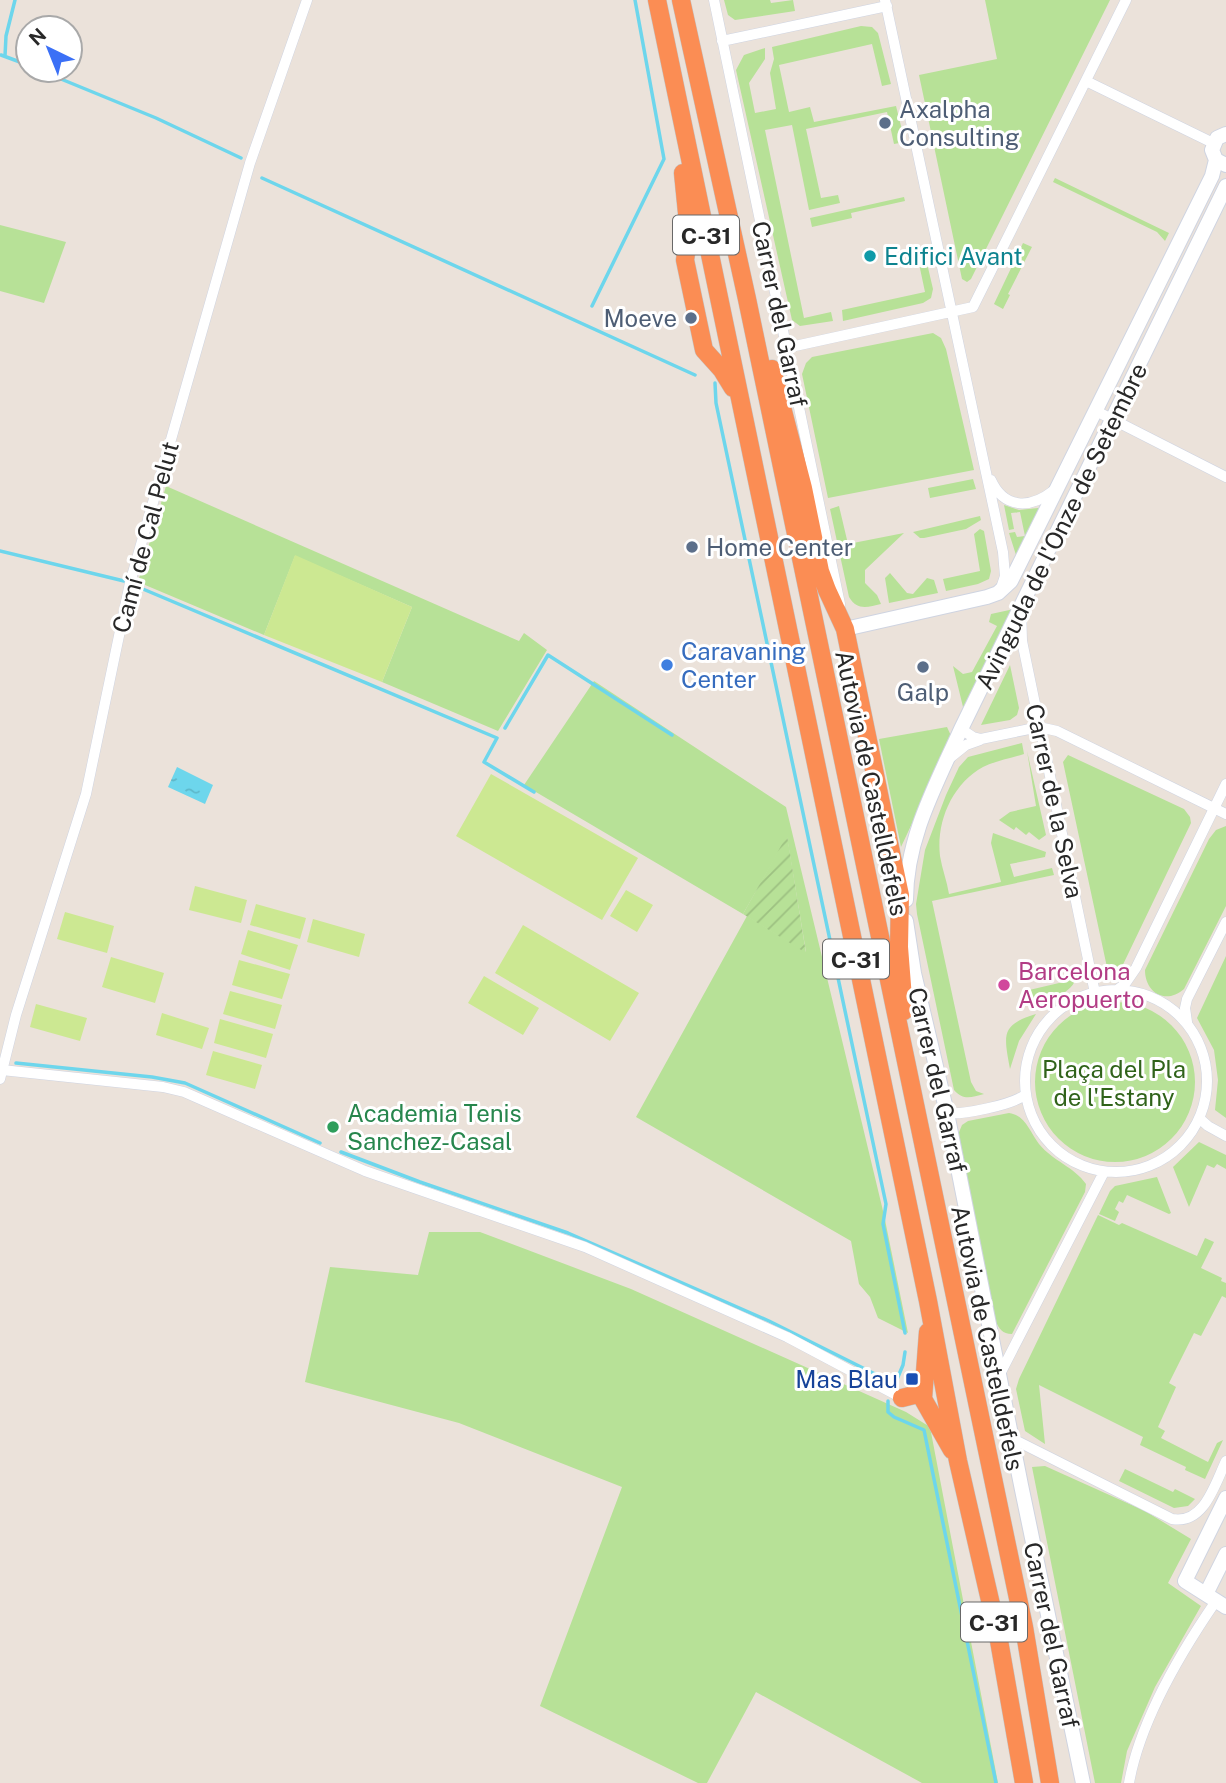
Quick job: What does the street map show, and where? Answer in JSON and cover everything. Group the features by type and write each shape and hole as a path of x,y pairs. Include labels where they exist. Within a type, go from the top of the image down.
{"highway":[{"name":"Autovia de Castelldefels","path":"657,0 928,1301 958,1461 998,1635 1024,1783"},
{"name":"Autovia de Castelldefels","path":"681,0 747,299 910,1091 1024,1627 1050,1783"},
{"path":"670,66 689,233 685,260 696,313 704,350 727,377 742,405"},
{"path":"747,299 773,372 803,488 820,571 845,629 900,895 901,972 910,1091"},
{"path":"900,895 907,870"},
{"path":"928,1301 922,1394 932,1419 958,1461"},
{"path":"902,1398 914,1395 925,1371"},
{"path":"902,1398 920,1408 932,1419"}],"main road":[{"path":"1221,163 1212,153 1213,143 1219,136 1226,134"},
{"name":"Avinguda de l'Onze de Setembre","path":"1003,589 1018,569 1212,176 1221,163"},
{"name":"Avinguda de l'Onze de Setembre","path":"907,870 920,819 947,759 1226,186"},
{"path":"845,629 945,608 1003,589"},
{"name":"Carrer del Garraf","path":"907,870 906,925 914,973 947,1113 1083,1783"},
{"path":"1226,1498 1185,1581 1219,1600 1226,1554"}],"street":[{"name":"Camí de Cal Pelut","path":"1,1075 16,1015 86,794 134,570 250,163 307,0"},
{"name":"Carrer del Garraf","path":"714,0 845,629"},
{"path":"786,348 973,307 1126,0"},
{"path":"722,41 886,3 1006,570 1003,589"},
{"path":"1086,81 1213,143"},
{"path":"1096,411 1111,421 1226,477"},
{"path":"985,470 997,491 1018,503 1037,502 1059,486"},
{"name":"Carrer de la Selva","path":"1021,608 1022,641 1095,993"},
{"path":"947,759 981,739 1039,727 1057,731 1226,814"},
{"path":"961,729 981,739"},
{"path":"1117,990 1125,984 1136,968 1226,784"},
{"path":"1188,1026 1185,1008 1187,999 1226,922"},
{"path":"1117,990 1151,998 1170,1008 1188,1026 1197,1039 1205,1061 1207,1087 1199,1118 1184,1142 1163,1159 1136,1170 1104,1172 1079,1165 1057,1152 1038,1129 1024,1095 1025,1068 1031,1048 1044,1025 1060,1009 1074,1000 1095,993 1117,990"},
{"path":"1,1075 163,1087 184,1092 365,1171 585,1247 787,1338 902,1398"},
{"path":"947,1113 960,1113 1014,1101 1024,1095"},
{"path":"1199,1118 1226,1136"},
{"path":"1000,1374 1104,1172"},
{"path":"1011,1438 1172,1519 1180,1520 1195,1515 1202,1507 1226,1461"},
{"path":"1129,1783 1139,1747 1158,1701 1179,1661 1219,1600"}],"green space":[{"path":"724,0 770,0 771,3 793,0 795,11 735,20 728,15"},
{"path":"985,0 1110,0 971,279 967,282 962,279 919,75 997,59"},
{"path":"861,26 872,27 878,33 891,84 882,86 872,44 779,65 789,112 810,107 814,122 896,106 905,142 894,144 887,112 806,129 821,198 838,195 840,203 809,210 792,125 765,130 804,318 831,312 833,321 800,326 792,320 736,70 744,55 765,48 765,59 749,83 755,113 776,109 770,73 774,59 772,47"},
{"path":"1055,178 1169,233 1165,241 1157,232 1053,182"},
{"path":"904,197 905,201 851,213 852,218 812,227 810,218"},
{"path":"0,225 66,242 44,303 0,291"},
{"path":"1023,243 1032,247 1003,309 994,304"},
{"path":"918,259 926,259 933,289 931,298 923,303 843,321 842,310 925,292"},
{"path":"933,333 941,338 946,349 974,470 828,498 802,374 806,363 812,357"},
{"path":"973,479 976,489 930,498 928,488"},
{"path":"166,486 519,641 524,633 547,650 498,731 382,682 412,607 295,556 264,635 138,582"},
{"path":"1004,505 1019,510 1038,508 1038,510 1016,555 1009,533 1015,532 1017,537 1025,536 1020,512 1011,513 1014,529 1009,530"},
{"path":"839,506 848,544 904,533 865,570 865,583 877,595 881,604 859,606 849,597 830,509"},
{"path":"980,516 981,520 966,529 924,538 913,532"},
{"path":"980,529 984,531 991,571 989,579 946,591 943,579 980,571 974,534"},
{"path":"295,555 412,607 382,682 264,635"},
{"path":"890,573 907,593 913,594 927,578 934,580 938,593 889,603 885,578"},
{"path":"1014,609 964,711 953,666 963,674 972,672 997,626 989,622 991,614"},
{"path":"1010,665 1019,708 1017,715 1010,720 981,725"},
{"path":"594,681 786,807 884,1215 908,1333 878,1318 870,1297 859,1284 851,1241 636,1117 747,916 806,952 787,837 743,914 524,785"},
{"path":"947,727 952,738 901,847 879,739"},
{"path":"1022,743 1024,754 983,767 963,783 948,805 941,830 940,856 949,894 1001,882 991,843 993,833 1046,852 1045,857 1010,864 1014,877 1052,868 1054,875 932,901 971,1082 976,1091 984,1094 964,1097 954,1090 916,904 925,850 959,767 968,757"},
{"path":"1027,751 1046,835 1039,840 1029,832 1026,835 1016,827 1014,830 999,820 1010,812 1036,806"},
{"path":"1068,755 1184,809 1190,817 1191,823 1117,977 1111,978 1108,972 1063,762"},
{"path":"491,774 638,858 602,920 456,836"},
{"path":"1226,826 1226,906 1184,989 1170,996 1158,994 1149,985 1145,970 1209,839 1216,830"},
{"path":"787,835 806,953 743,914"},
{"path":"195,886 247,900 241,923 189,910"},
{"path":"626,890 653,905 637,932 610,916"},
{"path":"256,904 306,918 300,939 250,925"},
{"path":"65,912 114,926 107,953 57,939"},
{"path":"313,919 365,934 359,957 307,942"},
{"path":"523,925 639,993 610,1041 495,973"},
{"path":"248,930 298,945 290,970 241,954"},
{"path":"1226,956 1226,1118 1215,1110 1218,1080 1214,1050 1197,1018"},
{"path":"111,957 164,973 155,1003 102,987"},
{"path":"239,960 290,974 282,999 232,985"},
{"path":"484,976 539,1008 523,1035 468,1003"},
{"path":"1076,979 1062,994 1028,1005 1025,991"},
{"path":"230,991 282,1005 275,1029 223,1014"},
{"name":"Plaça del Pla de l'Estany","path":"1115,1002 1146,1008 1172,1025 1189,1051 1195,1082 1189,1113 1172,1139 1146,1156 1115,1162 1084,1156 1058,1139 1041,1113 1035,1082 1041,1051 1058,1025 1084,1008"},
{"path":"36,1004 87,1018 80,1041 30,1027"},
{"path":"162,1013 209,1028 202,1049 156,1035"},
{"path":"1036,1014 1019,1041 1010,1069 1006,1048 1007,1033 1016,1022"},
{"path":"220,1019 273,1034 266,1058 214,1043"},
{"path":"213,1051 262,1065 255,1089 206,1075"},
{"path":"1009,1113 1019,1117 1045,1150 1086,1184 1085,1192 1012,1334 1000,1329 995,1321 957,1137 962,1125 968,1121"},
{"path":"1199,1142 1226,1155 1226,1169 1217,1164 1214,1168 1207,1165 1189,1207 1173,1167"},
{"path":"1157,1177 1171,1213 1127,1195 1123,1203 1119,1201 1115,1209 1119,1212 1115,1221 1099,1214 1115,1186"},
{"path":"1098,1215 1197,1256 1205,1238 1214,1242 1201,1268 1222,1278 1221,1281 1226,1283 1226,1298 1222,1296 1201,1336 1194,1333 1169,1383 1176,1387 1158,1427 1165,1431 1161,1438 1208,1462 1217,1443 1223,1440 1205,1479 1140,1445 1143,1437 1039,1385 1045,1444 1025,1431 1016,1389 1019,1379"},
{"path":"429,1232 480,1232 631,1289 906,1412 930,1427 998,1783 922,1783 756,1692 707,1783 698,1783 540,1706 622,1487 459,1423 305,1382 330,1267 418,1275"},
{"path":"1045,1466 1145,1511 1191,1539 1168,1583 1201,1606 1155,1687 1127,1751 1121,1783 1095,1783 1032,1467"},
{"path":"1125,1469 1173,1492 1175,1489 1195,1499 1188,1506 1174,1508 1119,1481"}],"water":[{"path":"177,767 213,785 205,804 168,787"}],"waterway":[{"path":"5,56 6,36 15,0"},
{"path":"592,306 664,159 635,0"},
{"path":"1,55 14,60"},
{"path":"73,84 156,118 241,158"},
{"path":"262,178 695,375"},
{"path":"715,383 716,403 886,1204 883,1224 905,1333"},
{"path":"0,551 124,581"},
{"path":"131,584 497,738 484,762 534,792"},
{"path":"505,728 548,655 672,735"},
{"path":"16,1063 185,1083 320,1143"},
{"path":"341,1152 568,1233 769,1321 895,1384 905,1352"},
{"path":"888,1401 888,1412 894,1417 924,1430 996,1783"}],"place":[{"name":"Axalpha Consulting","path":"885,123"},
{"name":"Edifici Avant","path":"870,256"},
{"name":"Moeve","path":"691,318"},
{"name":"Home Center","path":"692,547"},
{"name":"Caravaning Center","path":"667,665"},
{"name":"Galp","path":"923,667"},
{"name":"Barcelona Aeropuerto","path":"1004,985"},
{"name":"Academia Tenis Sanchez-Casal","path":"333,1127"},
{"name":"Mas Blau","path":"912,1379"}]}
